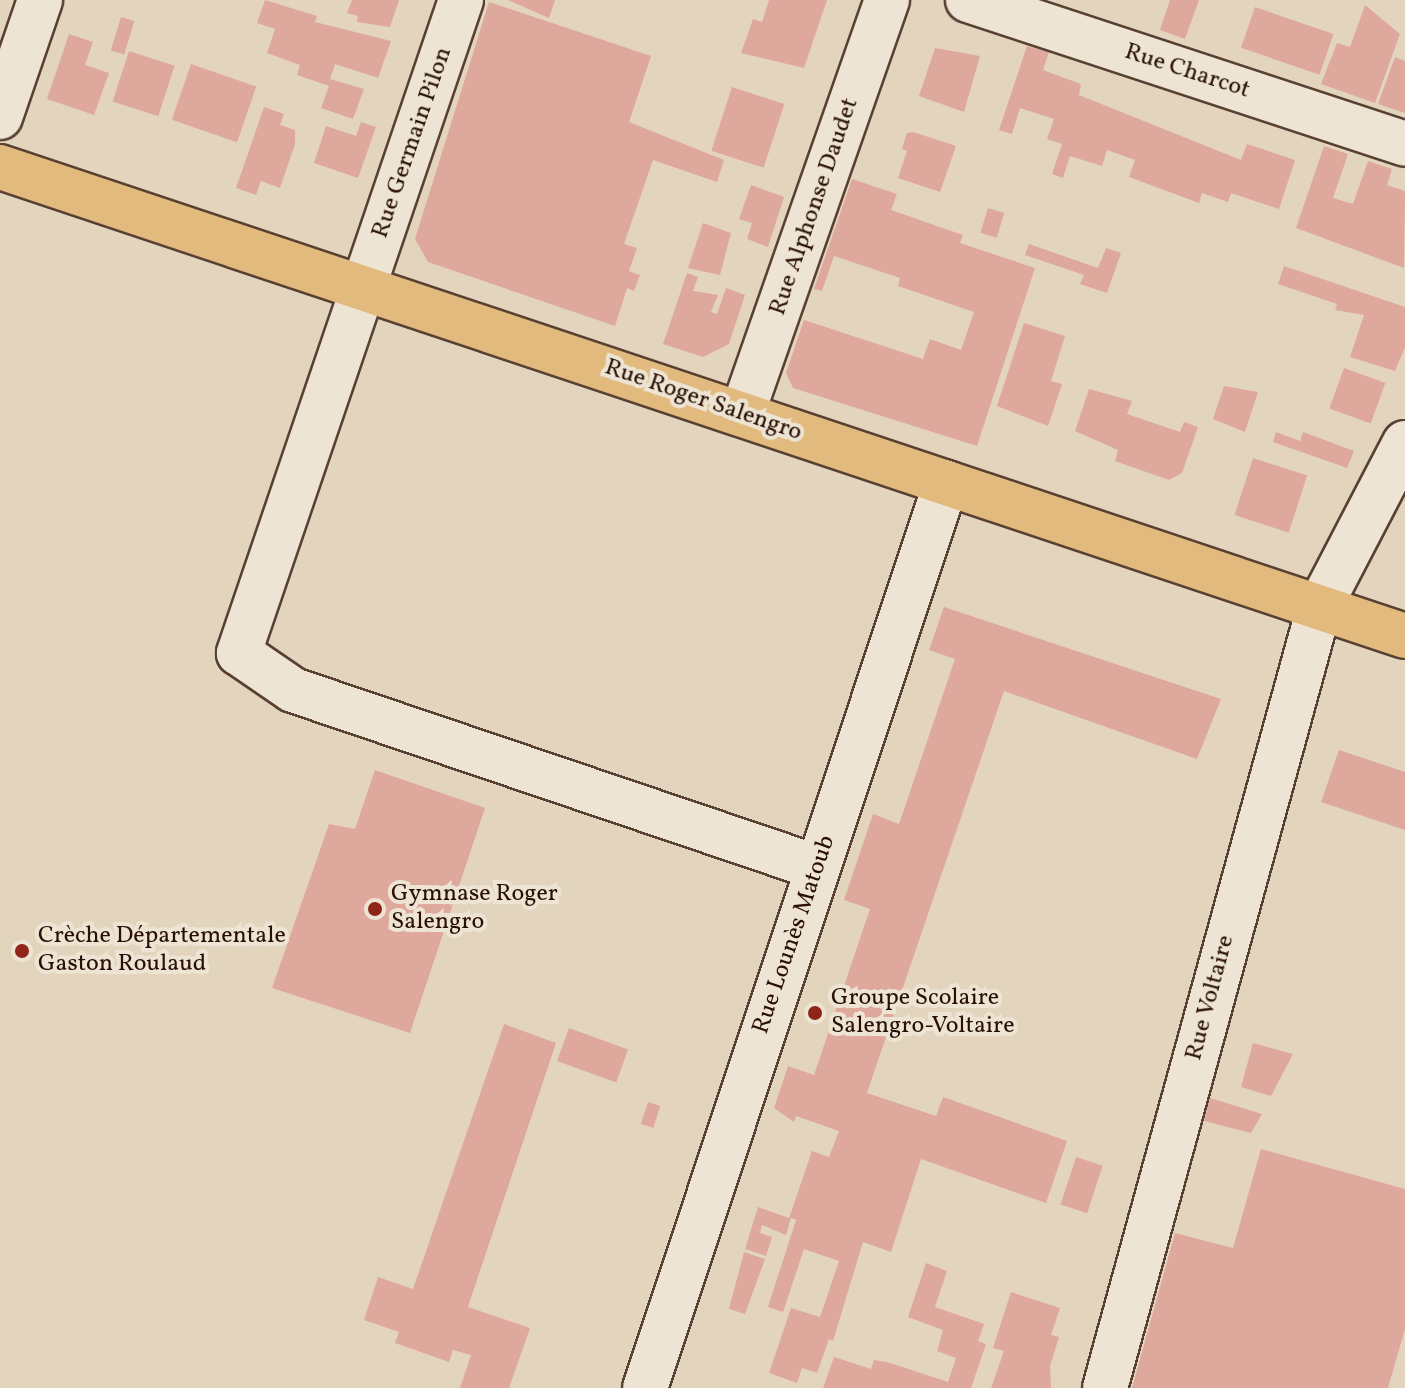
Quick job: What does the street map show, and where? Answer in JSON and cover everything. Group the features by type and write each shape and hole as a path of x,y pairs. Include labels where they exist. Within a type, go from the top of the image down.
{"main road":[{"name":"Rue Roger Salengro","path":"0,167 1405,636"}],"street":[{"path":"0,117 40,0"},
{"name":"Rue Germain Pilon","path":"461,0 239,653 293,690 816,867"},
{"name":"Rue Alphonse Daudet","path":"742,414 887,0"},
{"name":"Rue Charcot","path":"968,0 1405,144"},
{"name":"Rue Voltaire","path":"1105,1388 1319,608 1405,443"},
{"name":"Rue Lounès Matoub","path":"645,1388 946,483"}],"building":[{"path":"265,0 317,16 315,22 391,41 378,78 335,64 330,79 364,89 353,119 321,108 329,86 297,75 300,65 267,53 275,29 257,23"},
{"path":"352,0 399,0 390,27 357,22 358,16 347,13"},
{"path":"508,0 555,0 549,18"},
{"path":"769,0 827,0 804,68 741,53 753,19 762,22"},
{"path":"1170,0 1199,0 1185,39 1160,30"},
{"path":"489,2 651,56 629,122 724,160 717,182 653,160 624,244 637,248 629,271 640,275 634,291 627,288 615,326 428,262 415,239"},
{"path":"1365,5 1400,34 1375,103 1321,84 1337,43 1350,47"},
{"path":"1255,7 1333,34 1319,75 1241,48"},
{"path":"121,17 134,21 124,55 111,50"},
{"path":"69,34 93,42 85,65 109,73 94,115 47,99"},
{"path":"1027,46 1049,52 1043,70 1081,84 1079,95 1241,160 1247,144 1295,160 1279,209 1231,193 1228,202 1202,193 1199,203 1129,177 1135,160 1107,150 1102,166 1070,156 1063,178 1052,174 1062,144 1047,139 1054,119 1020,108 1012,134 999,130"},
{"path":"935,48 980,56 964,112 919,96"},
{"path":"129,51 175,66 158,116 113,101"},
{"path":"1395,57 1405,61 1405,113 1378,104"},
{"path":"191,64 256,86 237,142 172,120"},
{"path":"732,87 784,104 764,168 711,151"},
{"path":"264,107 284,114 280,125 295,130 295,144 280,188 261,181 256,195 236,188"},
{"path":"361,122 376,127 358,178 314,163 326,126 356,136"},
{"path":"913,132 956,146 940,192 898,178 907,151 902,149 907,133"},
{"path":"1324,146 1348,154 1333,198 1353,204 1368,161 1392,169 1387,185 1405,191 1404,268 1296,228"},
{"path":"852,179 897,194 891,210 963,235 960,243 1035,268 977,446 793,388 786,373 804,320 923,359 930,339 961,350 974,312 898,286 900,278 834,256 822,291 814,289"},
{"path":"751,185 784,197 768,247 747,239 752,223 739,219"},
{"path":"988,208 1004,213 997,238 980,233"},
{"path":"703,223 731,233 720,275 688,268"},
{"path":"1029,244 1098,268 1106,248 1121,253 1107,293 1080,284 1084,275 1025,255"},
{"path":"1284,266 1405,307 1405,347 1395,371 1350,357 1364,315 1335,310 1337,304 1278,284"},
{"path":"687,273 698,277 693,291 718,295 711,312 717,314 726,288 745,295 729,344 703,357 663,344"},
{"path":"1024,323 1065,336 1051,381 1062,384 1048,426 997,406"},
{"path":"1344,368 1385,383 1371,423 1329,408"},
{"path":"1224,386 1258,392 1245,432 1213,419"},
{"path":"1089,389 1132,401 1127,414 1180,432 1184,422 1198,427 1182,473 1169,480 1115,461 1118,450 1075,431"},
{"path":"1276,432 1300,441 1303,432 1354,451 1347,468 1273,442"},
{"path":"1253,458 1307,476 1289,533 1234,515"},
{"path":"944,607 1221,699 1197,759 1004,691 867,1093 936,1116 943,1097 1067,1141 1046,1203 921,1159 891,1252 863,1242 833,1341 829,1339 817,1373 802,1368 797,1383 769,1373 791,1308 820,1317 839,1261 804,1249 783,1312 768,1307 796,1220 791,1218 786,1235 762,1225 760,1233 772,1237 766,1256 745,1249 758,1207 789,1218 812,1151 829,1157 839,1131 796,1116 794,1122 774,1108 788,1066 814,1075 870,909 844,900 873,814 899,824 955,659 929,650"},
{"path":"1339,750 1405,772 1405,830 1321,802"},
{"name":"Gymnase Roger Salengro","path":"375,770 485,808 410,1033 272,988 329,824 355,829"},
{"path":"504,1024 556,1043 468,1307 530,1328 509,1388 460,1388 471,1355 453,1350 449,1362 395,1343 399,1332 364,1320 378,1277 413,1289"},
{"path":"569,1028 628,1050 616,1082 557,1061"},
{"path":"1253,1043 1293,1054 1271,1096 1241,1087"},
{"path":"1210,1098 1262,1114 1251,1133 1204,1121"},
{"path":"648,1102 660,1106 653,1128 641,1124"},
{"path":"1261,1149 1405,1189 1405,1329 1388,1388 1132,1388 1175,1233 1233,1248"},
{"path":"1076,1157 1103,1166 1087,1213 1061,1205"},
{"path":"744,1252 765,1259 745,1314 729,1309"},
{"path":"926,1263 947,1271 935,1307 984,1324 978,1341 986,1344 971,1388 823,1388 834,1357 871,1369 874,1360 887,1362 948,1382 956,1358 937,1351 943,1330 908,1317"},
{"path":"1011,1292 1060,1308 1051,1335 1059,1337 1050,1366 1051,1388 991,1388 1004,1351 993,1348"}],"place":[{"name":"Gymnase Roger Salengro","path":"375,909"},
{"name":"Crèche Départementale Gaston Roulaud","path":"22,951"},
{"name":"Groupe Scolaire Salengro-Voltaire","path":"815,1013"}]}
